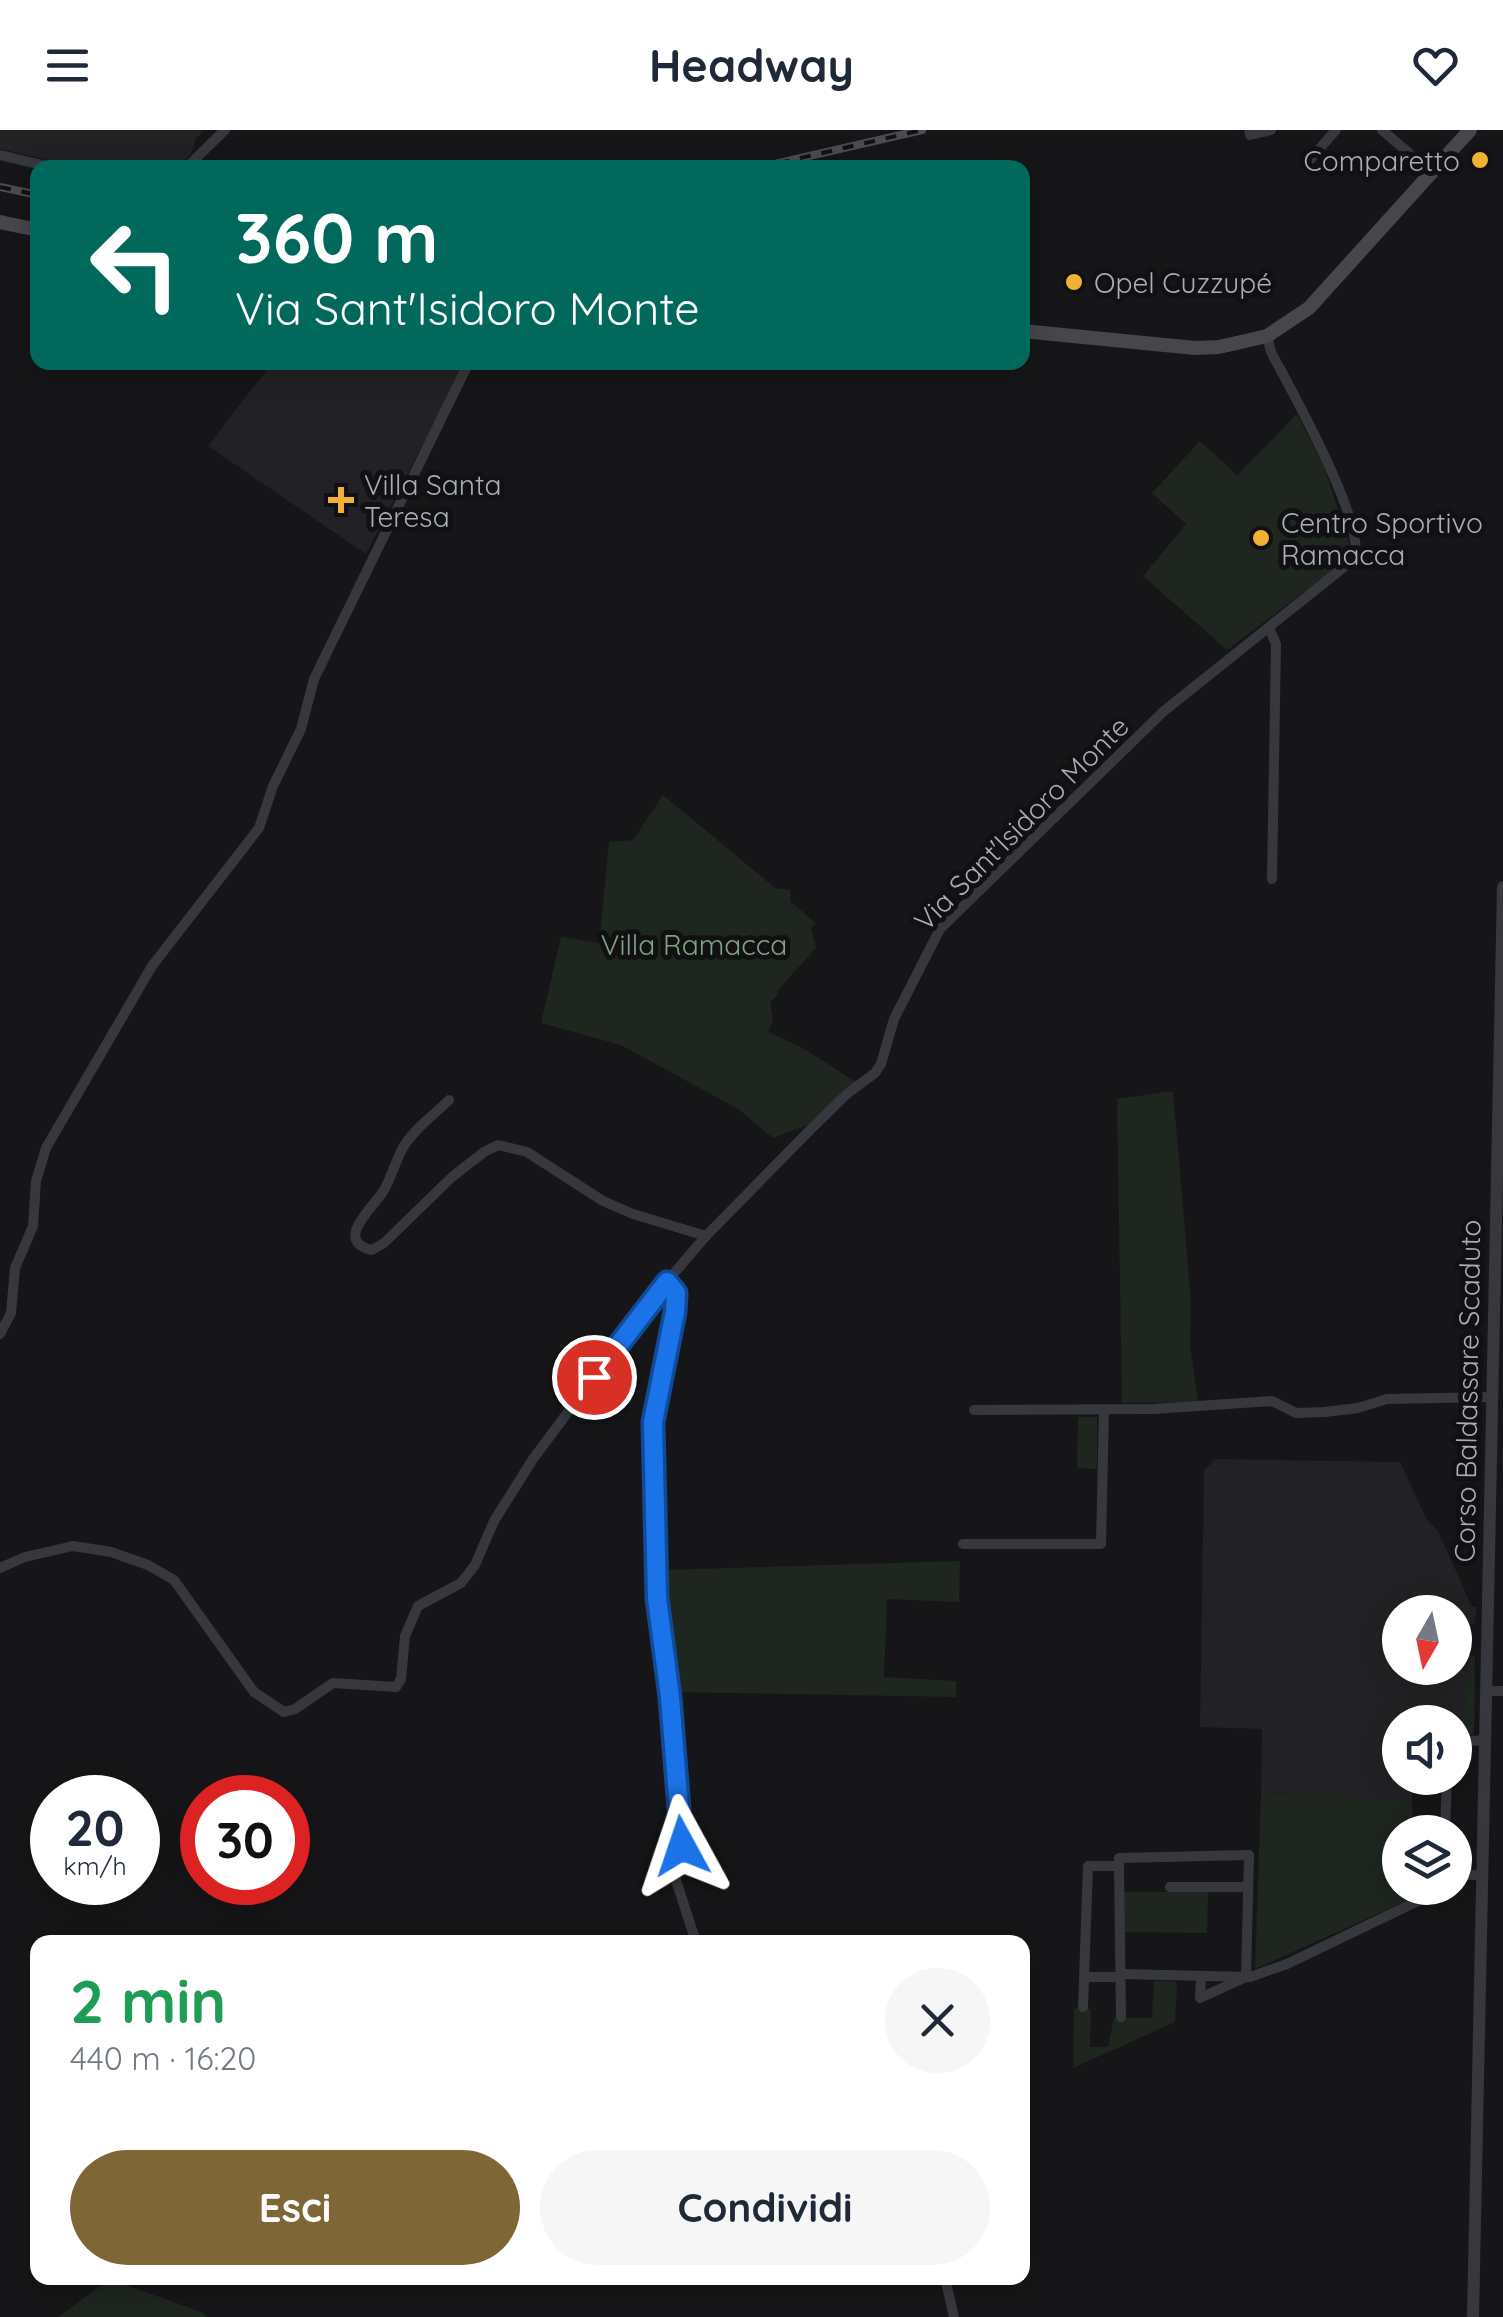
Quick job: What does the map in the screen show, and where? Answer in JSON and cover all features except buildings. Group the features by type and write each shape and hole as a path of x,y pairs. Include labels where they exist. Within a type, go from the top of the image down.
{"main road":[{"path":"1030,332 1195,348 1266,336 1287,325 1329,289 1470,130"},
{"path":"0,222 30,228"}],"street":[{"path":"194,160 225,130"},
{"path":"1250,133 1271,130"},
{"path":"1307,162 1336,130"},
{"path":"1382,130 1432,172"},
{"path":"0,154 30,162"},
{"name":"Via Sant'Isidoro Monte","path":"0,1568 73,1546 111,1552 148,1564 174,1580 254,1692 284,1712 295,1709 333,1682 396,1687 402,1679 405,1636 418,1606 461,1583 475,1565 494,1521 533,1459 667,1282 706,1236 810,1130 875,1073 894,1020 940,929 1164,712 1349,565 1357,551 1327,460 1266,336"},
{"path":"0,1334 11,1313 16,1268 33,1226 36,1181 46,1148 152,966 259,828 273,786 300,729 314,679 465,370"},
{"path":"1269,628 1276,644 1272,879"},
{"name":"Corso Baldassare Scaduto","path":"1473,2317 1503,887"},
{"path":"449,1100 410,1138 384,1191 361,1217 355,1230 357,1242 363,1248 372,1250 384,1242 452,1177 498,1146 527,1152 603,1200 633,1214 706,1236"},
{"path":"667,1282 676,1293 675,1312 653,1422 657,1598 682,1839 674,1874 694,1935"},
{"path":"974,1410 1104,1410 1272,1401 1296,1413 1358,1408 1387,1399 1492,1397"},
{"path":"963,1544 1101,1544 1104,1410"},
{"path":"1486,1691 1503,1690"},
{"path":"1472,1741 1486,1740"},
{"path":"1121,2017 1119,1858 1249,1855 1246,1977"},
{"path":"1084,2008 1088,1866 1119,1866"},
{"path":"1472,1876 1484,1875"},
{"path":"1170,1887 1248,1888"},
{"path":"1201,1977 1200,1998 1287,1964 1410,1905"},
{"path":"1084,1977 1246,1977"},
{"path":"947,2285 954,2317"}],"shaded area":[{"path":"0,130 204,130 185,160 48,160 0,149"},
{"name":"Villa Santa Teresa","path":"267,370 461,370 366,554 208,446"},
{"path":"1216,1459 1400,1462 1427,1520 1438,1531 1467,1595 1382,1595 1382,1685 1472,1685 1472,1655 1475,1656 1474,1735 1472,1705 1382,1705 1382,1795 1412,1795 1412,1799 1261,1794 1262,1729 1200,1727 1204,1470"}],"green space":[{"name":"Centro Sportivo Ramacca","path":"1297,414 1324,467 1352,552 1227,650 1143,576 1186,524 1152,493 1200,441 1237,475"},
{"name":"Villa Ramacca","path":"663,795 775,888 790,890 791,902 816,923 811,928 816,948 770,1003 773,1020 768,1032 801,1047 856,1082 813,1123 773,1138 738,1109 621,1045 541,1023 561,937 599,943 609,842 633,840"},
{"path":"1173,1091 1191,1301 1190,1345 1198,1402 1122,1403 1117,1099"},
{"path":"1078,1417 1097,1417 1097,1469 1077,1468"},
{"path":"960,1561 959,1602 887,1599 884,1677 956,1681 956,1697 672,1692 661,1625 661,1570"},
{"path":"1475,1656 1474,1735 1472,1705 1464,1705 1466,1685 1472,1685"},
{"path":"1261,1794 1412,1799 1412,1815 1382,1815 1382,1905 1397,1905 1255,1969"},
{"path":"1122,1892 1208,1892 1207,1933 1121,1932"},
{"path":"1154,1981 1175,1981 1175,2022 1073,2068 1074,2008 1091,2009 1090,2047 1108,2047 1114,2018 1152,2018"},
{"path":"102,2285 127,2285 206,2317 58,2317"}],"railway":[{"path":"792,160 922,130"},
{"path":"0,187 30,193"}],"place":[{"name":"Comparetto","path":"1480,160"},
{"name":"Opel Cuzzupé","path":"1074,282"},
{"name":"Villa Santa Teresa","path":"341,500"},
{"name":"Centro Sportivo Ramacca","path":"1261,538"}],"route":[{"path":"594,1377 667,1282 676,1293 675,1312 653,1422 657,1598 670,1697 682,1846"}]}
